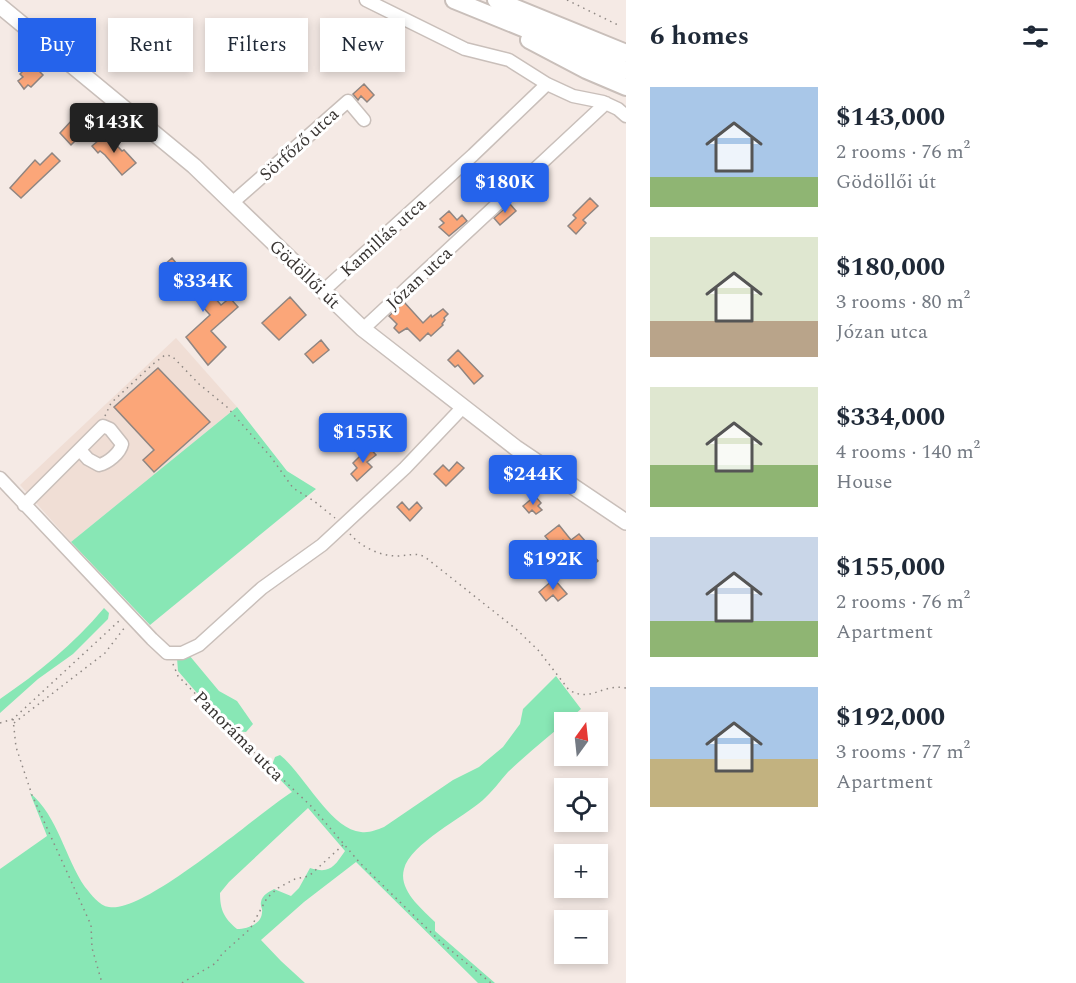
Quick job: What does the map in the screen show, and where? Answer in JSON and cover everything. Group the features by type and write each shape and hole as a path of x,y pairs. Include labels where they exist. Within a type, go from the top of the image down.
{"highway":[{"path":"496,0 626,54"},
{"path":"458,2 626,70"},
{"path":"458,2 566,60 626,87"}],"main road":[{"name":"Gödöllői út","path":"0,6 194,166 363,329 516,448 626,522"}],"street":[{"path":"366,0 465,49 509,60 547,84 573,96 606,103 626,116"},
{"name":"Kamillás utca","path":"324,291 547,84"},
{"name":"Sörfőző utca","path":"232,203 348,101 364,120"},
{"name":"Józan utca","path":"363,329 606,103"},
{"path":"0,478 167,653 182,653 199,645 262,588 322,545 405,468 463,407"},
{"path":"24,505 74,453 80,450"}],"path":[{"path":"567,0 620,26"},
{"path":"0,723 13,719 130,615"},
{"path":"13,724 105,653 123,632 130,615"},
{"name":"Panoráma utca","path":"167,653 178,676 312,807 360,863 443,944 491,983"},
{"path":"13,719 16,747 32,795 91,925 92,948 102,983"},
{"path":"182,983 216,963 222,954 250,929 267,898 278,888 295,879 309,876 344,844"}],"shaded area":[{"path":"176,338 237,407 71,542 20,485"}],"green space":[{"path":"237,407 287,471 316,489 150,625 71,542"},
{"path":"104,608 109,613 108,619 73,654 38,679 0,713 0,699 55,657"},
{"path":"189,655 219,691 237,701 253,724 246,732 233,731 224,721 219,710 197,693 178,671 177,658"},
{"path":"556,676 581,709 578,712 554,712 554,732 508,772 483,800 416,850 408,860 403,877 412,899 435,922 435,931 495,983 478,983 356,862 304,902 261,940 305,983 0,983 0,869 47,836 30,793 48,813 85,887 105,906 126,905 148,895 201,860 292,792 269,768 275,757 280,755 289,764 318,800 339,821 350,829 370,832 384,827 453,780 479,767 503,747 520,724 523,709","holes":["308,808 345,851 331,868 322,870 310,868 299,888 291,896 274,889 266,894 261,902 260,920 253,925 237,929 224,913 220,893"]}],"building":[{"path":"40,72 43,75 31,87 28,85 24,89 18,81 23,77 20,74"},
{"path":"364,84 374,95 367,102 361,96 358,100 353,94"},
{"path":"72,120 79,127 71,134 77,139 71,145 60,133"},
{"path":"106,134 136,163 122,175 105,155 100,151 98,153 92,146"},
{"path":"52,153 60,161 21,198 10,188 35,160 40,165"},
{"path":"590,198 598,206 583,220 586,223 576,234 568,226 576,218 573,215"},
{"path":"510,204 516,211 500,225 494,218"},
{"path":"449,211 457,220 462,215 467,221 449,236 439,227 444,223 440,219"},
{"path":"172,258 185,274 193,273 221,305 230,298 238,307 211,331 226,347 208,365 186,337 210,315 175,276 173,278 170,274 166,277 162,271 165,269 163,266"},
{"path":"290,297 306,315 279,340 262,323"},
{"path":"404,302 423,323 431,315 432,317 443,309 448,314 444,318 443,325 431,336 428,333 420,341 407,328 399,333 394,328 397,324 389,316"},
{"path":"321,340 329,350 313,363 305,354"},
{"path":"458,350 483,376 474,384 458,365 455,367 448,360"},
{"path":"158,368 210,422 154,472 143,460 154,450 114,407"},
{"path":"369,447 376,455 367,462 372,467 357,481 351,474 357,468 353,463"},
{"path":"457,462 464,468 446,486 434,474 443,465 449,471"},
{"path":"535,496 541,503 538,506 542,510 536,514 532,510 529,513 523,506"},
{"path":"402,502 409,510 417,502 422,508 410,521 397,507"},
{"path":"559,525 571,540 579,534 598,561 586,571 563,540 554,547 545,536"},
{"path":"554,579 567,594 558,601 553,595 546,601 539,592"}]}
